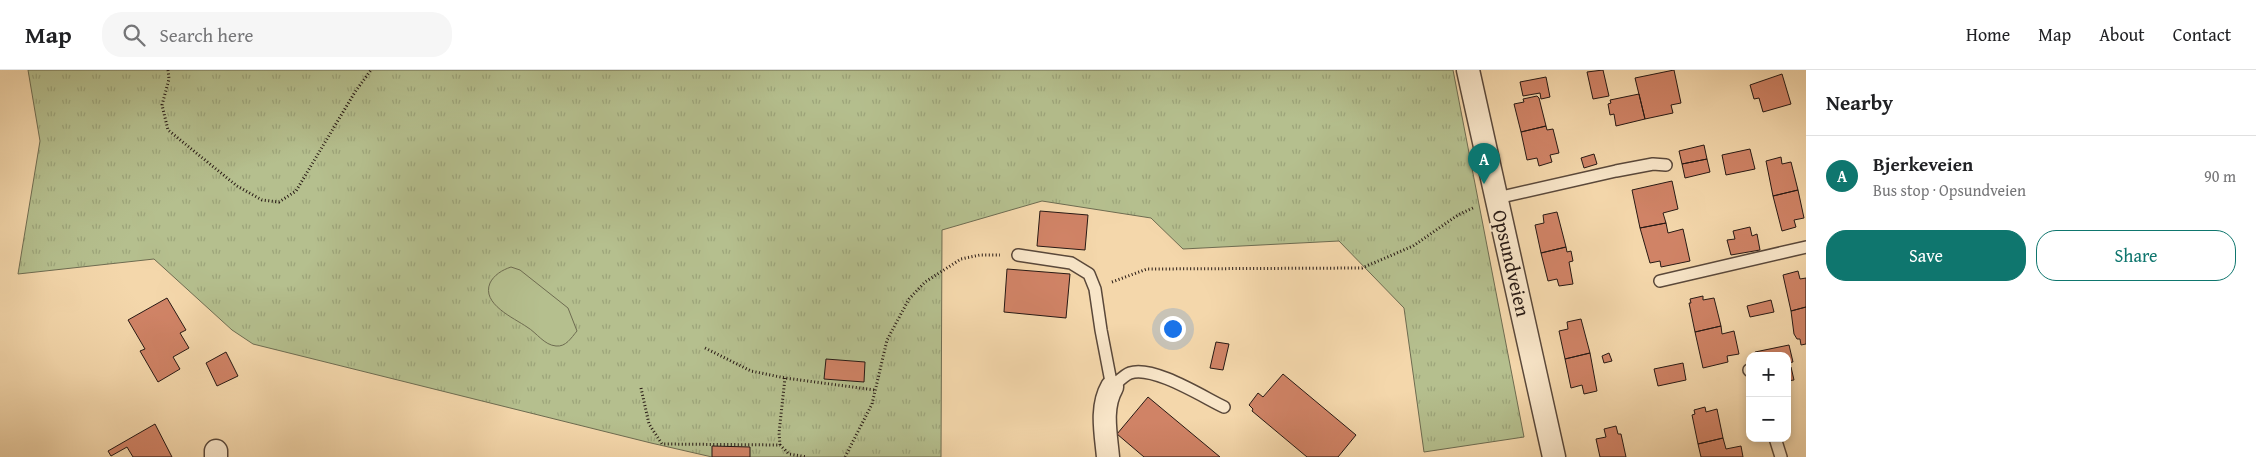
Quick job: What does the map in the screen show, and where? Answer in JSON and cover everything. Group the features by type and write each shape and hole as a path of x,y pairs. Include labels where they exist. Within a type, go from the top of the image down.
{"street":[{"name":"Opsundveien","path":"1468,70 1554,457"},
{"path":"1108,457 1105,413 1106,397 1112,387"}],"lane":[{"path":"1497,198 1616,171 1653,164 1666,165"},
{"path":"1660,281 1806,247"},
{"path":"1018,255 1071,263 1088,274 1095,289 1100,330 1112,387 1128,374 1138,371 1181,385 1224,407"},
{"path":"1776,442 1781,457"}],"path":[{"path":"168,70 169,78 162,104 168,130 237,186 262,200 279,202 296,191 355,92 371,70"},
{"path":"1095,289 1147,269 1362,268 1413,246 1458,215 1497,198"},
{"path":"845,457 872,404 887,340 896,319 909,299 925,282 961,259 980,255 1018,255"},
{"path":"705,348 751,371 785,378 875,390"},
{"path":"785,378 779,433 780,445 789,454 807,457"},
{"path":"642,388 649,424 662,444 780,445"}],"green space":[{"path":"28,70 1453,70 1524,437 1424,452 1404,308 1339,241 1183,249 1151,218 1042,201 942,230 941,457 712,457 651,443 253,344 232,330 154,259 18,274 40,141"},
{"path":"511,267 520,270 568,308 577,331 565,344 556,346 548,343 494,304 488,291 490,283 499,273"}],"building":[{"path":"1603,70 1609,96 1593,99 1587,72"},
{"path":"1674,70 1681,103 1671,105 1673,113 1645,119 1635,78"},
{"path":"1782,74 1791,104 1763,112 1759,98 1754,99 1750,85"},
{"path":"1546,77 1550,97 1541,99 1540,93 1523,96 1520,82"},
{"path":"1639,94 1645,119 1616,126 1614,114 1610,115 1608,104 1611,103 1610,100"},
{"path":"1537,96 1546,126 1521,132 1514,104 1524,102 1523,99"},
{"path":"1546,126 1547,130 1553,129 1559,153 1550,155 1552,162 1539,166 1537,158 1527,160 1521,132"},
{"path":"1704,145 1707,159 1682,164 1679,151"},
{"path":"1750,149 1755,169 1726,175 1722,155"},
{"path":"1594,154 1597,164 1584,168 1581,158"},
{"path":"1781,157 1782,164 1791,162 1798,190 1773,196 1766,161"},
{"path":"1707,159 1710,172 1685,178 1682,164"},
{"path":"1672,181 1678,209 1663,213 1666,223 1640,228 1632,190"},
{"path":"1798,190 1804,218 1794,220 1796,227 1782,231 1773,196"},
{"path":"1040,211 1088,215 1085,250 1037,246"},
{"path":"1557,212 1566,247 1541,253 1535,225 1544,223 1543,215"},
{"path":"1666,223 1668,233 1683,229 1690,261 1661,267 1660,261 1650,263 1640,228"},
{"path":"1750,227 1752,236 1757,234 1760,250 1731,255 1727,240 1735,239 1733,231"},
{"path":"1566,247 1567,252 1571,251 1573,261 1569,262 1573,284 1559,286 1557,279 1548,281 1541,253"},
{"path":"1007,269 1070,274 1066,318 1004,312"},
{"path":"1798,271 1800,279 1806,278 1806,307 1791,311 1783,275"},
{"path":"1703,296 1703,300 1714,298 1721,326 1695,332 1689,303 1691,303 1690,299"},
{"path":"167,298 186,330 180,333 189,348 173,357 180,369 158,382 140,351 145,349 128,320"},
{"path":"1771,300 1774,312 1750,317 1747,306"},
{"path":"1806,307 1806,344 1801,345 1800,339 1797,339 1794,334 1791,311"},
{"path":"1581,319 1590,353 1565,359 1559,331 1568,329 1567,322"},
{"path":"1721,326 1722,334 1734,331 1739,354 1727,356 1728,362 1703,368 1695,332"},
{"path":"1216,342 1229,344 1223,370 1210,368"},
{"path":"1789,345 1791,352 1755,352"},
{"path":"226,352 238,376 217,386 206,363"},
{"path":"1590,353 1597,391 1584,394 1582,385 1571,388 1565,359"},
{"path":"1609,353 1612,361 1604,363 1602,356"},
{"path":"826,359 865,362 864,382 824,379"},
{"path":"1683,363 1686,380 1658,386 1654,369"},
{"path":"1791,367 1794,380 1791,380"},
{"path":"1283,374 1356,435 1338,457 1307,457 1252,411 1253,409 1249,405 1258,393 1263,397"},
{"path":"1148,397 1220,457 1144,457 1117,434"},
{"path":"1705,407 1706,412 1717,409 1723,438 1698,444 1692,415 1695,414 1694,410"},
{"path":"155,424 172,457 133,457 127,447 111,456 108,451"},
{"path":"1616,426 1618,434 1621,434 1626,457 1600,457 1596,439 1606,437 1604,429"},
{"path":"1723,438 1726,449 1741,446 1743,457 1701,457 1698,444"},
{"path":"712,446 750,447 750,457 712,457"}],"place":[{"name":"Bjerkeveien","path":"1484,184"}]}
